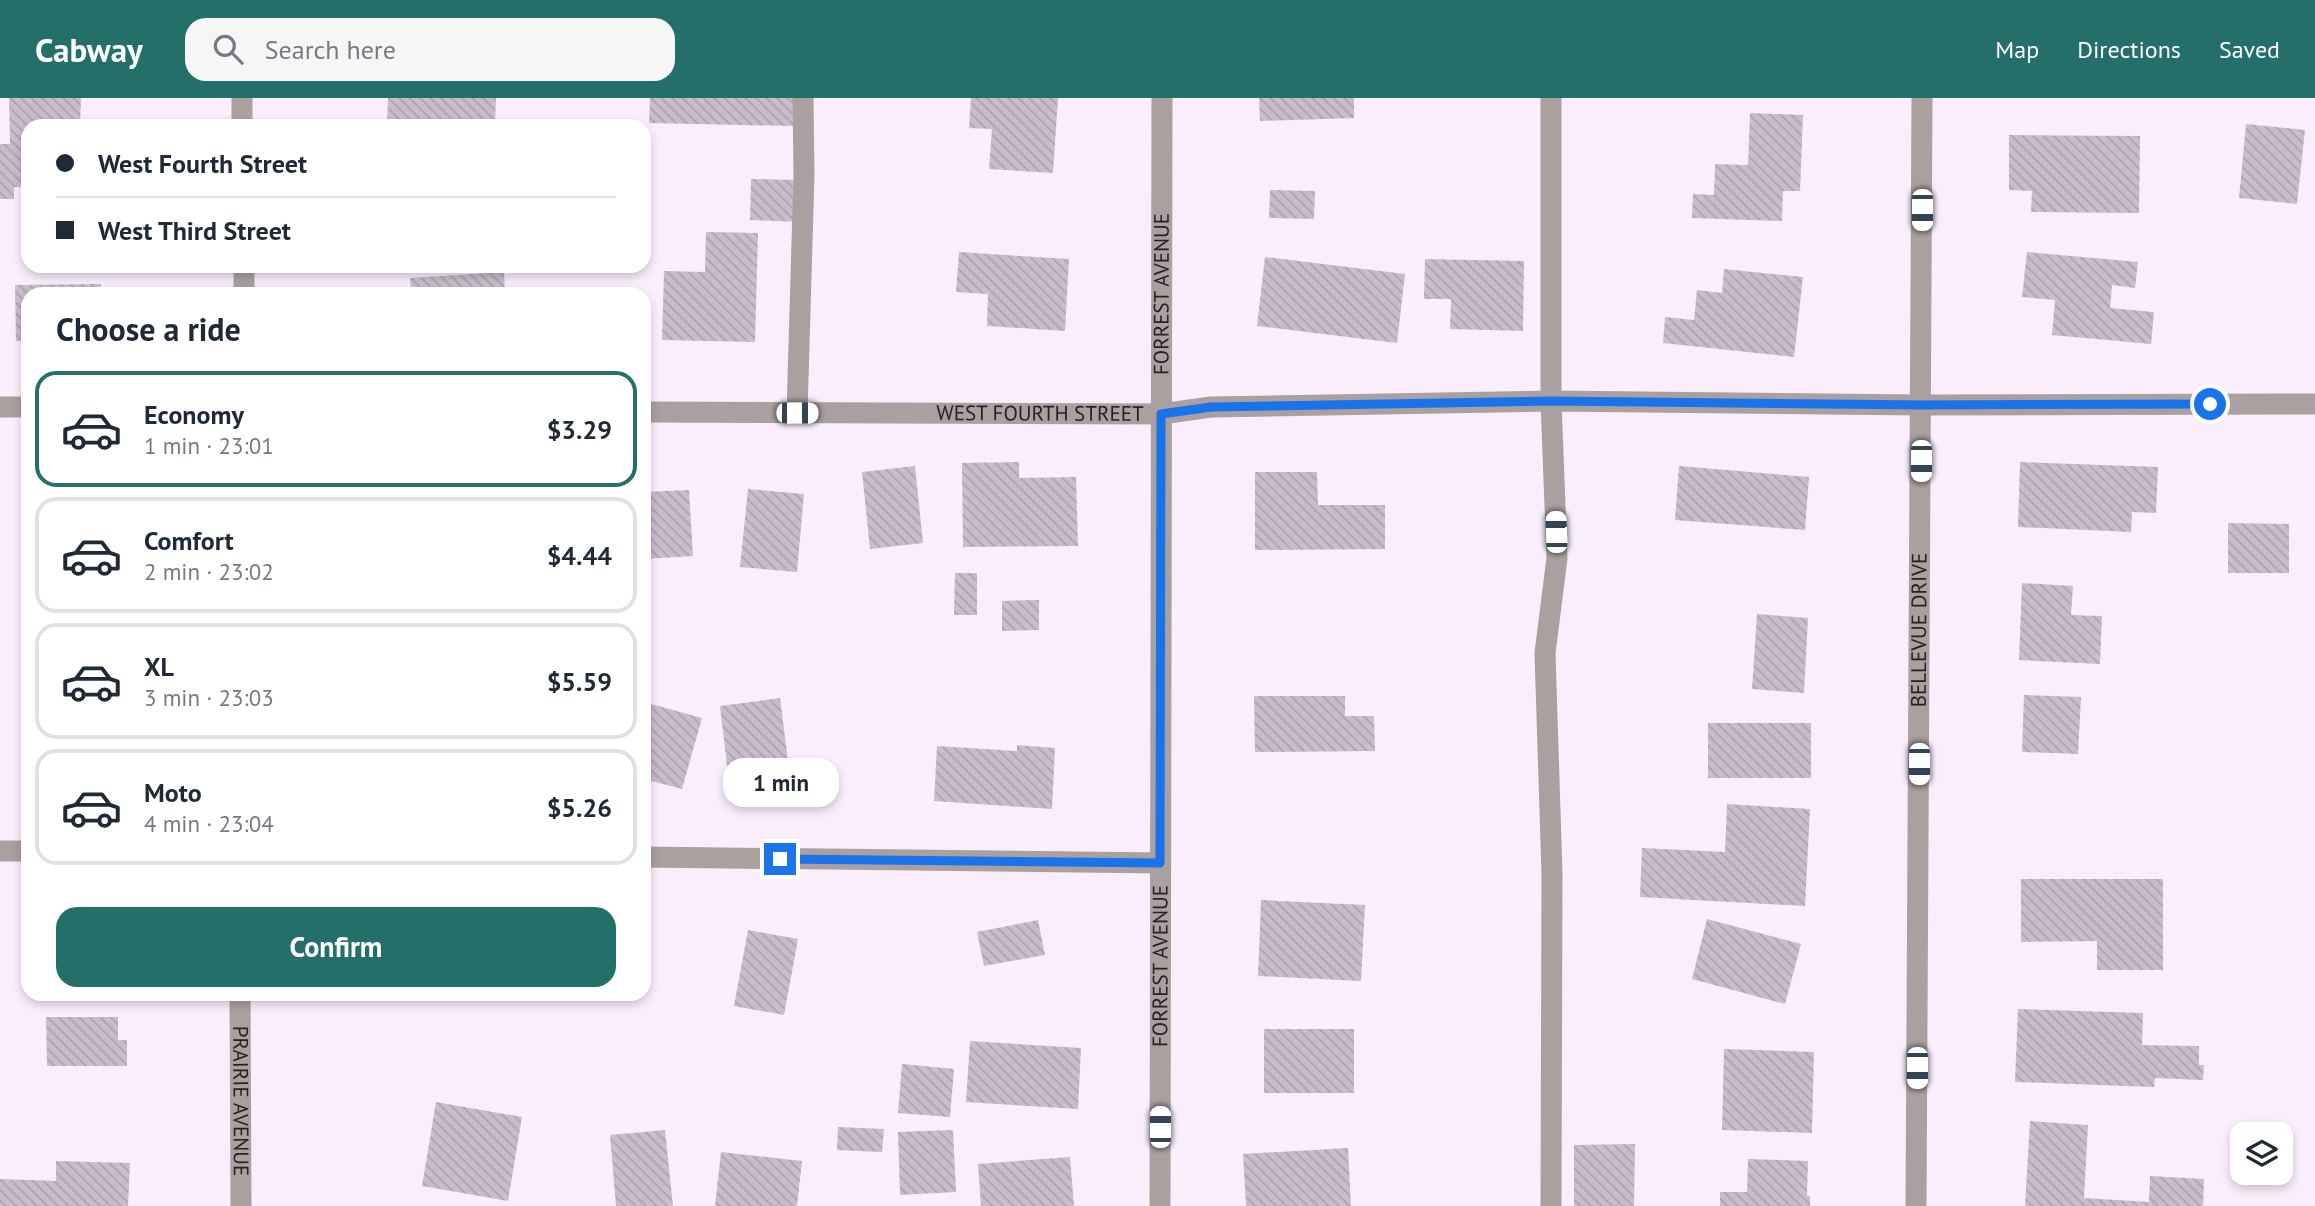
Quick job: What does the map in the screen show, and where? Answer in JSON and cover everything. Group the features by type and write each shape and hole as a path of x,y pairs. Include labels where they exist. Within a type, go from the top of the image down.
{"street":[{"path":"242,98 242,119"},
{"path":"797,413 804,175 803,98"},
{"name":"FORREST AVENUE","path":"1160,1206 1162,98"},
{"path":"1551,98 1551,401 1557,558 1545,653 1552,874 1551,1206"},
{"name":"BELLEVUE DRIVE","path":"1916,1206 1922,98"},
{"name":"WEST FOURTH STREET","path":"651,412 1161,414 1211,407 1551,401 1922,405 2315,404"},
{"path":"0,407 21,407"},
{"path":"0,851 21,851"},
{"path":"651,857 1160,863"},
{"name":"PRAIRIE AVENUE","path":"240,1001 242,1206"}],"building":[{"path":"9,98 81,98 80,119 21,119 21,187 14,187 14,199 0,199 0,144 10,144"},
{"path":"388,98 496,98 495,119 387,119"},
{"path":"650,98 793,98 793,126 651,123"},
{"path":"971,98 1058,98 1053,173 989,169 992,129 969,128"},
{"path":"1259,98 1354,98 1354,118 1260,121"},
{"path":"1750,113 1803,115 1800,191 1783,191 1782,221 1692,218 1693,194 1714,195 1715,164 1748,165"},
{"path":"2246,124 2305,130 2297,204 2239,198"},
{"path":"2009,135 2140,136 2139,213 2031,212 2032,191 2009,190"},
{"path":"751,179 802,180 801,222 750,220"},
{"path":"1270,190 1315,191 1314,219 1269,218"},
{"path":"706,232 758,233 755,342 662,340 664,271 705,272"},
{"path":"959,252 1069,259 1065,331 987,326 988,294 956,292"},
{"path":"2027,252 2138,262 2135,288 2112,285 2110,308 2154,312 2151,344 2052,335 2055,300 2022,297"},
{"path":"1265,257 1405,274 1397,343 1257,326"},
{"path":"1425,259 1524,261 1523,331 1450,329 1451,299 1424,299"},
{"path":"1724,269 1803,277 1794,357 1663,343 1665,317 1694,320 1697,290 1722,293"},
{"path":"504,273 505,287 411,287 410,278"},
{"path":"101,284 101,287 21,287 21,341 16,341 15,285"},
{"path":"1019,462 1019,478 1076,477 1078,546 963,547 962,463"},
{"path":"2020,462 2158,467 2156,513 2132,512 2131,532 2018,527"},
{"path":"915,466 923,543 870,549 862,472"},
{"path":"1679,466 1809,477 1805,530 1675,520"},
{"path":"1255,472 1317,472 1318,505 1385,505 1385,549 1255,550"},
{"path":"748,489 804,494 797,572 740,567"},
{"path":"689,490 693,556 651,559 651,492"},
{"path":"2228,523 2289,524 2289,573 2228,573"},
{"path":"955,573 977,573 977,615 954,615"},
{"path":"2022,583 2073,586 2071,615 2102,616 2100,664 2019,660"},
{"path":"1039,600 1039,630 1002,631 1002,601"},
{"path":"1757,614 1808,618 1804,693 1752,689"},
{"path":"2024,695 2081,697 2078,754 2022,752"},
{"path":"1254,696 1345,696 1345,716 1374,716 1375,751 1255,752"},
{"path":"780,698 792,792 731,799 720,706"},
{"path":"651,704 702,718 682,789 651,781"},
{"path":"1708,723 1811,723 1811,778 1708,778"},
{"path":"1017,745 1055,748 1052,809 934,801 937,746 1017,751"},
{"path":"1727,804 1810,809 1805,906 1640,897 1642,848 1725,852"},
{"path":"2021,879 2163,879 2163,970 2097,970 2097,941 2021,942"},
{"path":"1261,900 1365,905 1361,981 1258,976"},
{"path":"1707,919 1801,944 1785,1004 1692,979"},
{"path":"1038,920 1045,955 984,966 977,932"},
{"path":"748,930 798,939 784,1015 734,1006"},
{"path":"2018,1009 2143,1013 2142,1045 2199,1046 2199,1065 2204,1065 2203,1080 2155,1078 2154,1087 2015,1082"},
{"path":"46,1017 118,1017 118,1040 127,1040 127,1066 47,1066"},
{"path":"1264,1029 1354,1029 1354,1093 1264,1093"},
{"path":"970,1041 1081,1048 1078,1109 966,1102"},
{"path":"1724,1049 1814,1052 1812,1133 1722,1130"},
{"path":"902,1064 954,1069 950,1117 898,1113"},
{"path":"436,1102 522,1117 508,1201 422,1186"},
{"path":"2030,1121 2088,1125 2084,1198 2149,1202 2150,1176 2204,1179 2203,1206 2025,1206"},
{"path":"838,1127 884,1129 882,1152 837,1150"},
{"path":"665,1130 673,1206 616,1206 610,1135"},
{"path":"953,1130 956,1192 900,1195 898,1132"},
{"path":"1635,1144 1634,1206 1574,1206 1574,1145"},
{"path":"1348,1148 1351,1206 1246,1206 1243,1154"},
{"path":"721,1152 802,1161 797,1206 715,1206"},
{"path":"1070,1157 1074,1206 981,1206 978,1164"},
{"path":"1748,1159 1808,1161 1807,1196 1810,1196 1810,1206 1720,1206 1720,1192 1747,1192"},
{"path":"56,1161 130,1163 128,1206 0,1206 0,1179 56,1181"}],"route":[{"path":"780,859 1160,863 1161,414 1211,407 1551,401 1922,405 2210,404"}]}
